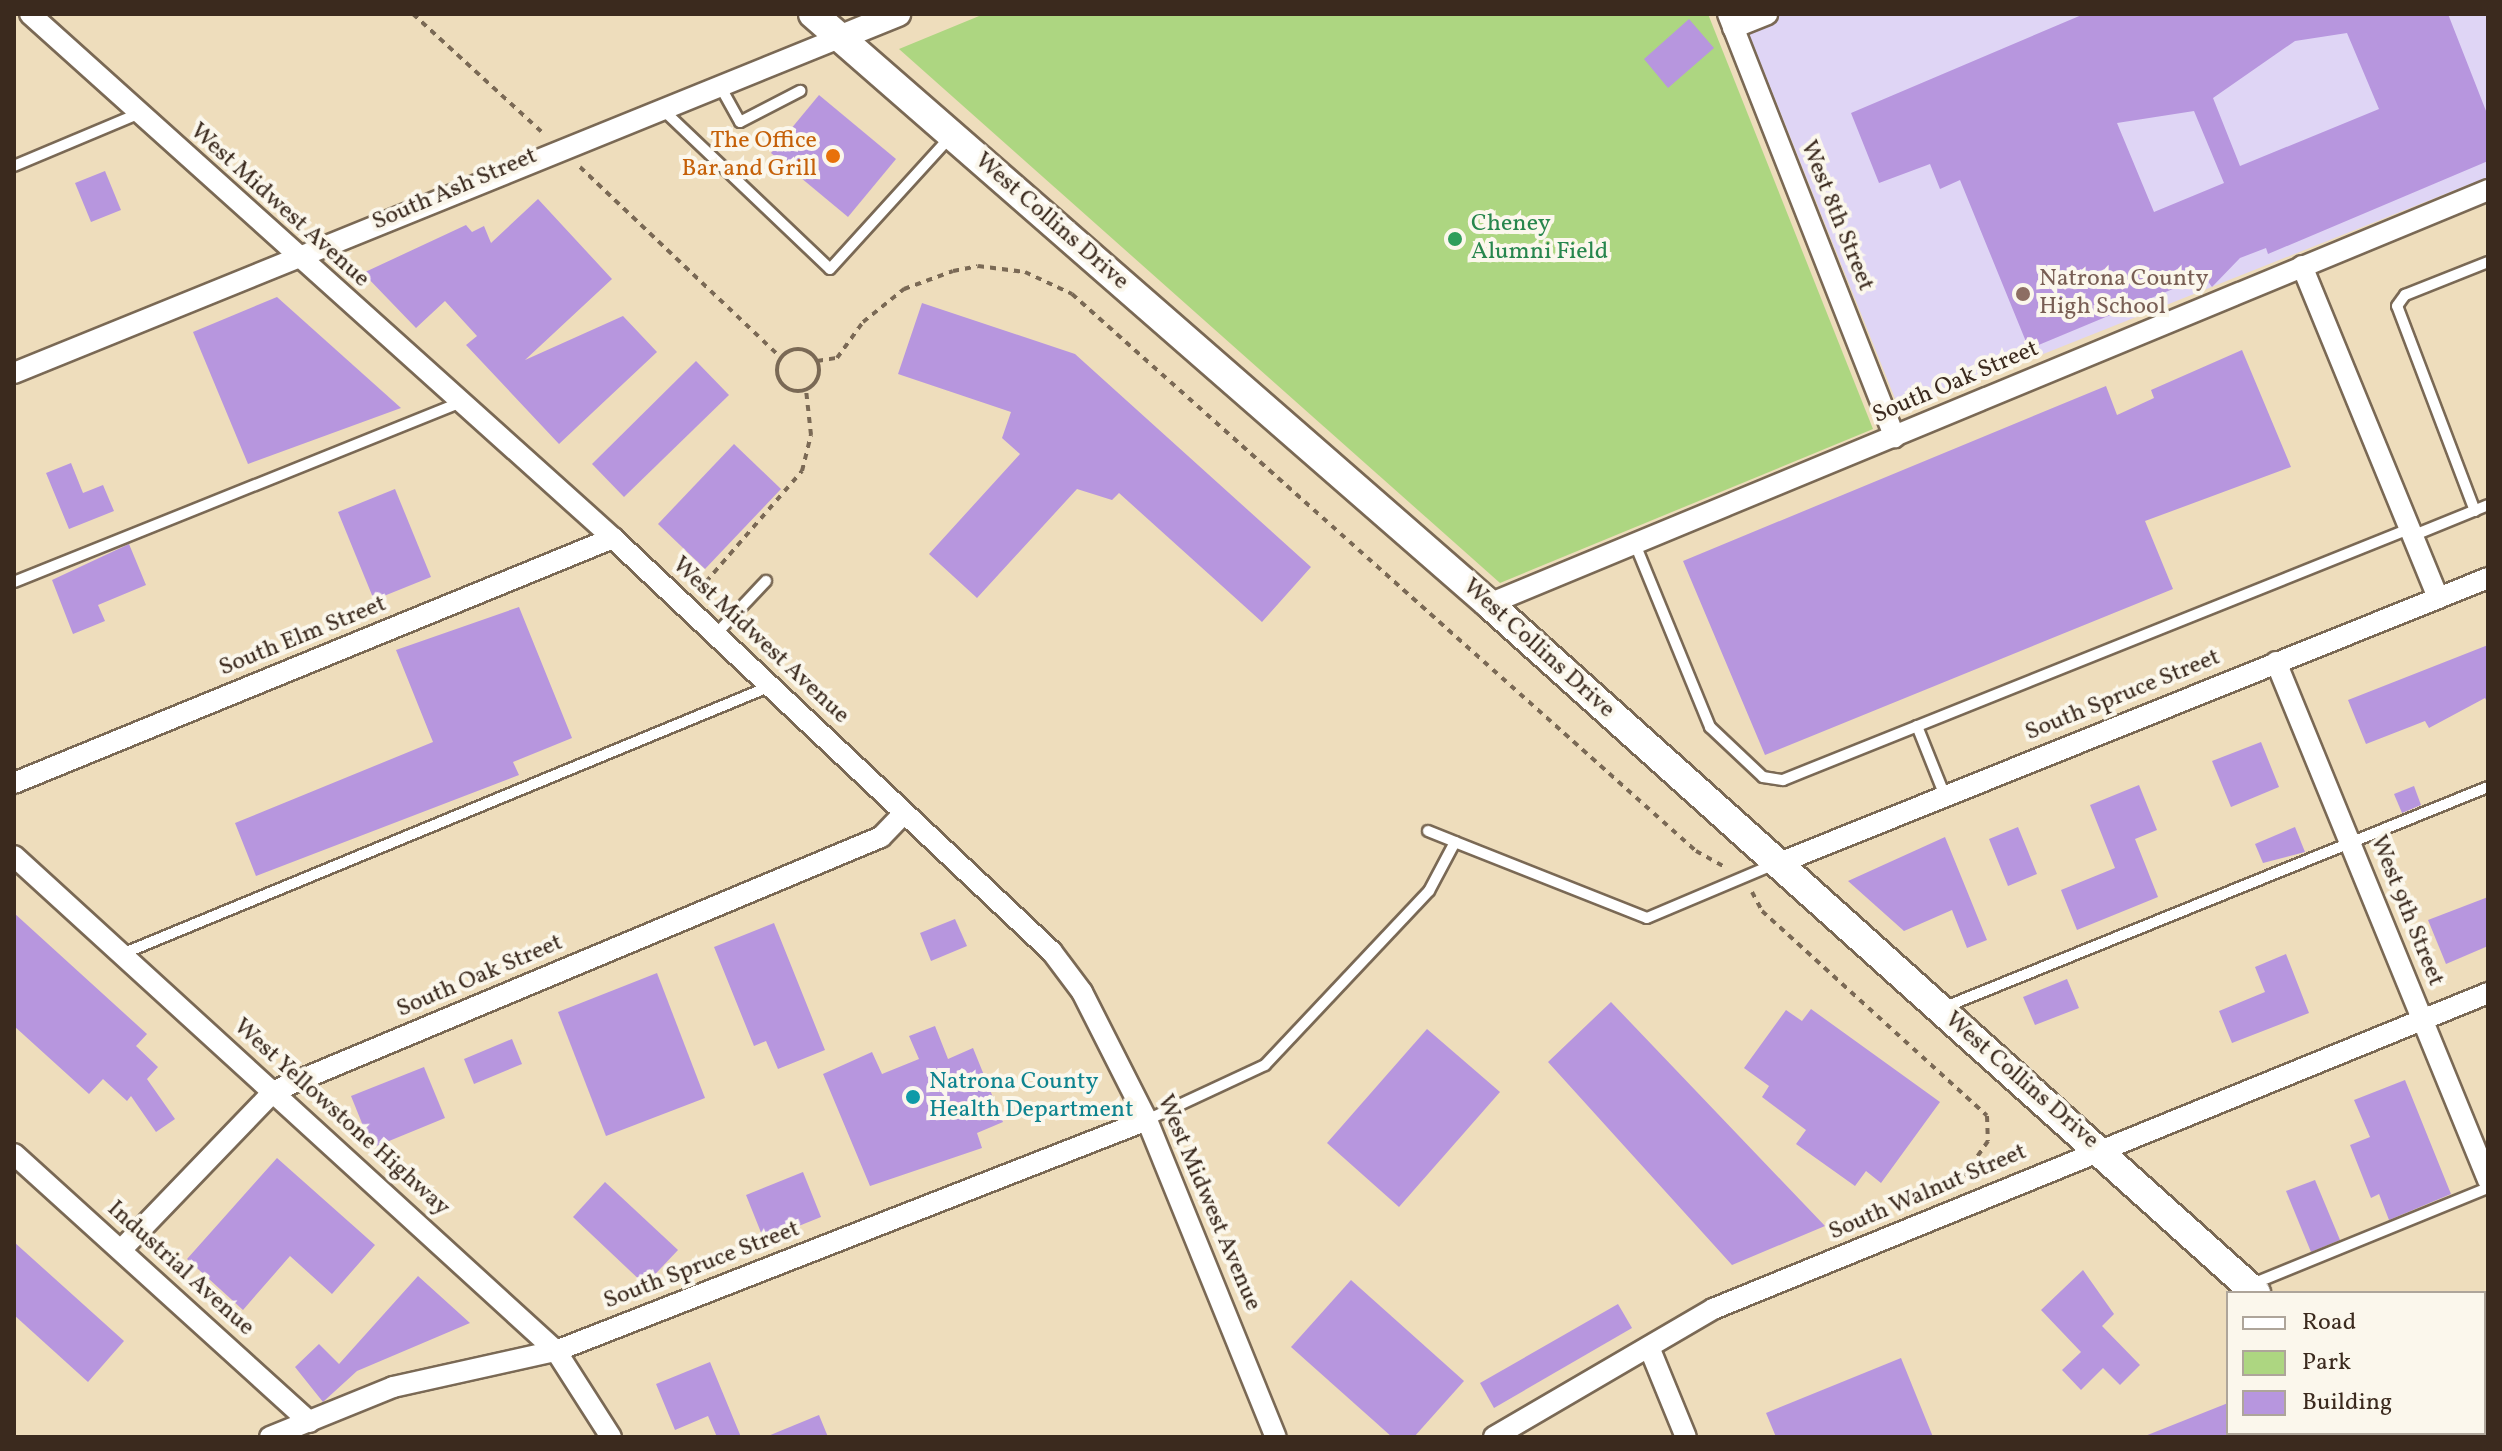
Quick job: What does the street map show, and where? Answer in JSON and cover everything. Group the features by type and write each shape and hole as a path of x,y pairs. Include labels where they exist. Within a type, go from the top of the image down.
{"main road":[{"name":"West Collins Drive","path":"813,14 1489,604 2252,1289"}],"street":[{"name":"West Midwest Avenue","path":"30,14 295,257 720,629 772,685 903,814 1052,952 1082,992 1147,1120 1276,1437"},
{"name":"South Ash Street","path":"14,373 558,147 898,14"},
{"path":"1731,21 1767,14"},
{"name":"West 8th Street","path":"1731,21 1895,437"},
{"name":"South Oak Street","path":"1489,604 2488,190"},
{"path":"2302,266 2438,598"},
{"name":"South Elm Street","path":"14,783 613,538"},
{"name":"South Spruce Street","path":"1777,864 2488,578"},
{"name":"West 9th Street","path":"2276,662 2488,1180"},
{"name":"South Oak Street","path":"121,1250 274,1091 881,837 903,814"},
{"name":"West Yellowstone Highway","path":"14,856 556,1351 611,1437"},
{"name":"South Walnut Street","path":"1494,1437 1713,1309 2098,1149 2488,993"},
{"name":"South Spruce Street","path":"270,1437 393,1387 556,1351 1147,1120"},
{"name":"Industrial Avenue","path":"14,1154 310,1422"},
{"path":"1649,1347 1686,1437"}],"lane":[{"path":"720,84 740,122 800,91"},
{"path":"660,107 830,269 951,135"},
{"path":"14,166 138,114"},
{"path":"2475,511 2397,306 2405,295 2488,262"},
{"path":"14,582 459,403"},
{"path":"1635,544 1710,727 1763,777 1783,780 2411,532 2488,505"},
{"path":"720,629 766,581"},
{"path":"122,954 772,685"},
{"path":"1917,726 1945,796"},
{"path":"1940,1009 2488,787"},
{"path":"1428,831 1647,918 1777,864"},
{"path":"1147,1120 1265,1065 1429,891 1455,842"},
{"path":"2252,1289 2488,1188"}],"path":[{"path":"413,14 781,358 781,383 806,390"},
{"path":"781,358 800,349 817,361 837,358 863,322 904,289 953,271 978,266 1025,272 1072,294 1696,851 1740,880 1762,911 1987,1116 1988,1141 1961,1180"},
{"path":"720,629 701,588 802,471 811,435 806,390 819,375 817,361"},
{"path":"1188,1165 1230,1262"}],"shaded area":[{"name":"Natrona County High School","path":"1741,14 2488,14 2488,177 1900,411"}],"green space":[{"name":"Cheney Alumni Field","path":"984,14 1708,14 1873,429 1500,583 899,49"}],"building":[{"path":"2084,14 2448,14 2488,116 2488,161 2268,254 2266,248 2240,258 2212,287 2204,276 2029,349 1960,180 1940,189 1930,164 1879,183 1851,113","holes":["2347,33 2379,109 2240,166 2213,98 2295,41","2194,111 2224,183 2154,212 2117,123"]},
{"path":"1689,19 1714,48 1668,88 1644,59"},
{"name":"The Office Bar and Grill","path":"819,95 896,159 848,217 771,153"},
{"path":"105,171 121,210 91,222 75,183"},
{"path":"538,199 612,279 525,360 623,316 657,352 559,444 466,345 477,336 445,301 416,328 363,273 466,225 472,232 484,226 491,243"},
{"path":"277,297 401,408 248,464 193,332"},
{"path":"922,303 1075,354 1311,567 1262,622 1119,493 1112,500 1077,489 977,598 929,554 1020,454 1002,438 1011,412 898,374"},
{"path":"2242,350 2291,467 2145,521 2173,589 1765,755 1683,561 2106,386 2117,415 2154,398 2151,390"},
{"path":"696,361 729,395 624,497 592,464"},
{"path":"734,444 781,489 705,569 658,524"},
{"path":"71,463 83,493 103,485 114,511 69,529 46,473"},
{"path":"395,489 431,577 374,600 338,512"},
{"path":"129,544 146,585 98,605 105,621 73,634 52,580"},
{"path":"519,607 572,738 513,762 519,775 256,876 235,823 433,742 396,650"},
{"path":"2488,645 2488,704 2485,698 2429,728 2425,721 2366,744 2348,700"},
{"path":"2261,742 2279,787 2231,807 2212,761"},
{"path":"2139,785 2157,830 2135,839 2158,897 2077,930 2061,890 2115,868 2090,805"},
{"path":"2414,786 2421,805 2402,813 2394,794"},
{"path":"2018,827 2037,874 2008,886 1989,839"},
{"path":"2295,827 2305,852 2263,863 2255,844"},
{"path":"1945,837 1987,940 1967,948 1952,910 1904,931 1848,881"},
{"path":"2488,897 2488,946 2446,964 2428,920"},
{"path":"14,913 147,1034 136,1046 158,1067 147,1079 175,1119 156,1132 131,1096 127,1101 103,1079 89,1094 14,1026"},
{"path":"955,919 967,946 931,961 920,933"},
{"path":"774,923 825,1050 778,1069 766,1041 754,1046 714,947"},
{"path":"2286,954 2309,1013 2232,1043 2219,1011 2265,992 2255,967"},
{"path":"657,973 705,1098 606,1136 558,1012"},
{"path":"2067,979 2079,1008 2035,1025 2023,997"},
{"path":"1611,1002 1825,1226 1732,1265 1548,1062"},
{"path":"1811,1009 1940,1102 1881,1183 1866,1171 1855,1186 1796,1144 1806,1130 1762,1097 1769,1086 1744,1068 1786,1010 1802,1021"},
{"name":"Natrona County Health Department","path":"935,1026 948,1059 973,1048 1003,1122 977,1133 982,1148 870,1186 823,1074 872,1052 882,1074 919,1059 909,1036"},
{"path":"1427,1029 1500,1092 1399,1207 1327,1143"},
{"path":"512,1039 522,1064 474,1084 464,1059"},
{"path":"424,1067 445,1118 372,1148 351,1096"},
{"path":"2405,1080 2451,1194 2389,1220 2379,1194 2371,1198 2350,1145 2370,1137 2354,1100"},
{"path":"277,1158 375,1245 332,1294 290,1256 243,1310 187,1259"},
{"path":"803,1172 821,1217 764,1240 746,1195"},
{"path":"2315,1180 2340,1240 2311,1252 2286,1191"},
{"path":"605,1182 678,1250 645,1285 573,1217"},
{"path":"14,1242 124,1341 88,1382 14,1315"},
{"path":"2083,1270 2114,1314 2102,1326 2140,1365 2120,1385 2103,1368 2081,1390 2062,1370 2081,1352 2041,1310"},
{"path":"418,1276 470,1323 357,1371 323,1402 295,1367 319,1344 339,1364"},
{"path":"1351,1280 1464,1381 1414,1437 1392,1437 1291,1347"},
{"path":"1618,1304 1632,1328 1494,1408 1480,1383"},
{"path":"1901,1358 1933,1437 1776,1437 1766,1413"},
{"path":"710,1362 741,1437 717,1437 708,1416 675,1430 656,1384"},
{"path":"2226,1404 2228,1437 2145,1436"},
{"path":"819,1415 828,1437 768,1437 768,1436"}],"place":[{"name":"The Office Bar and Grill","path":"833,156"},
{"name":"Cheney Alumni Field","path":"1455,239"},
{"name":"Natrona County High School","path":"2023,294"},
{"name":"Natrona County Health Department","path":"913,1097"}]}
